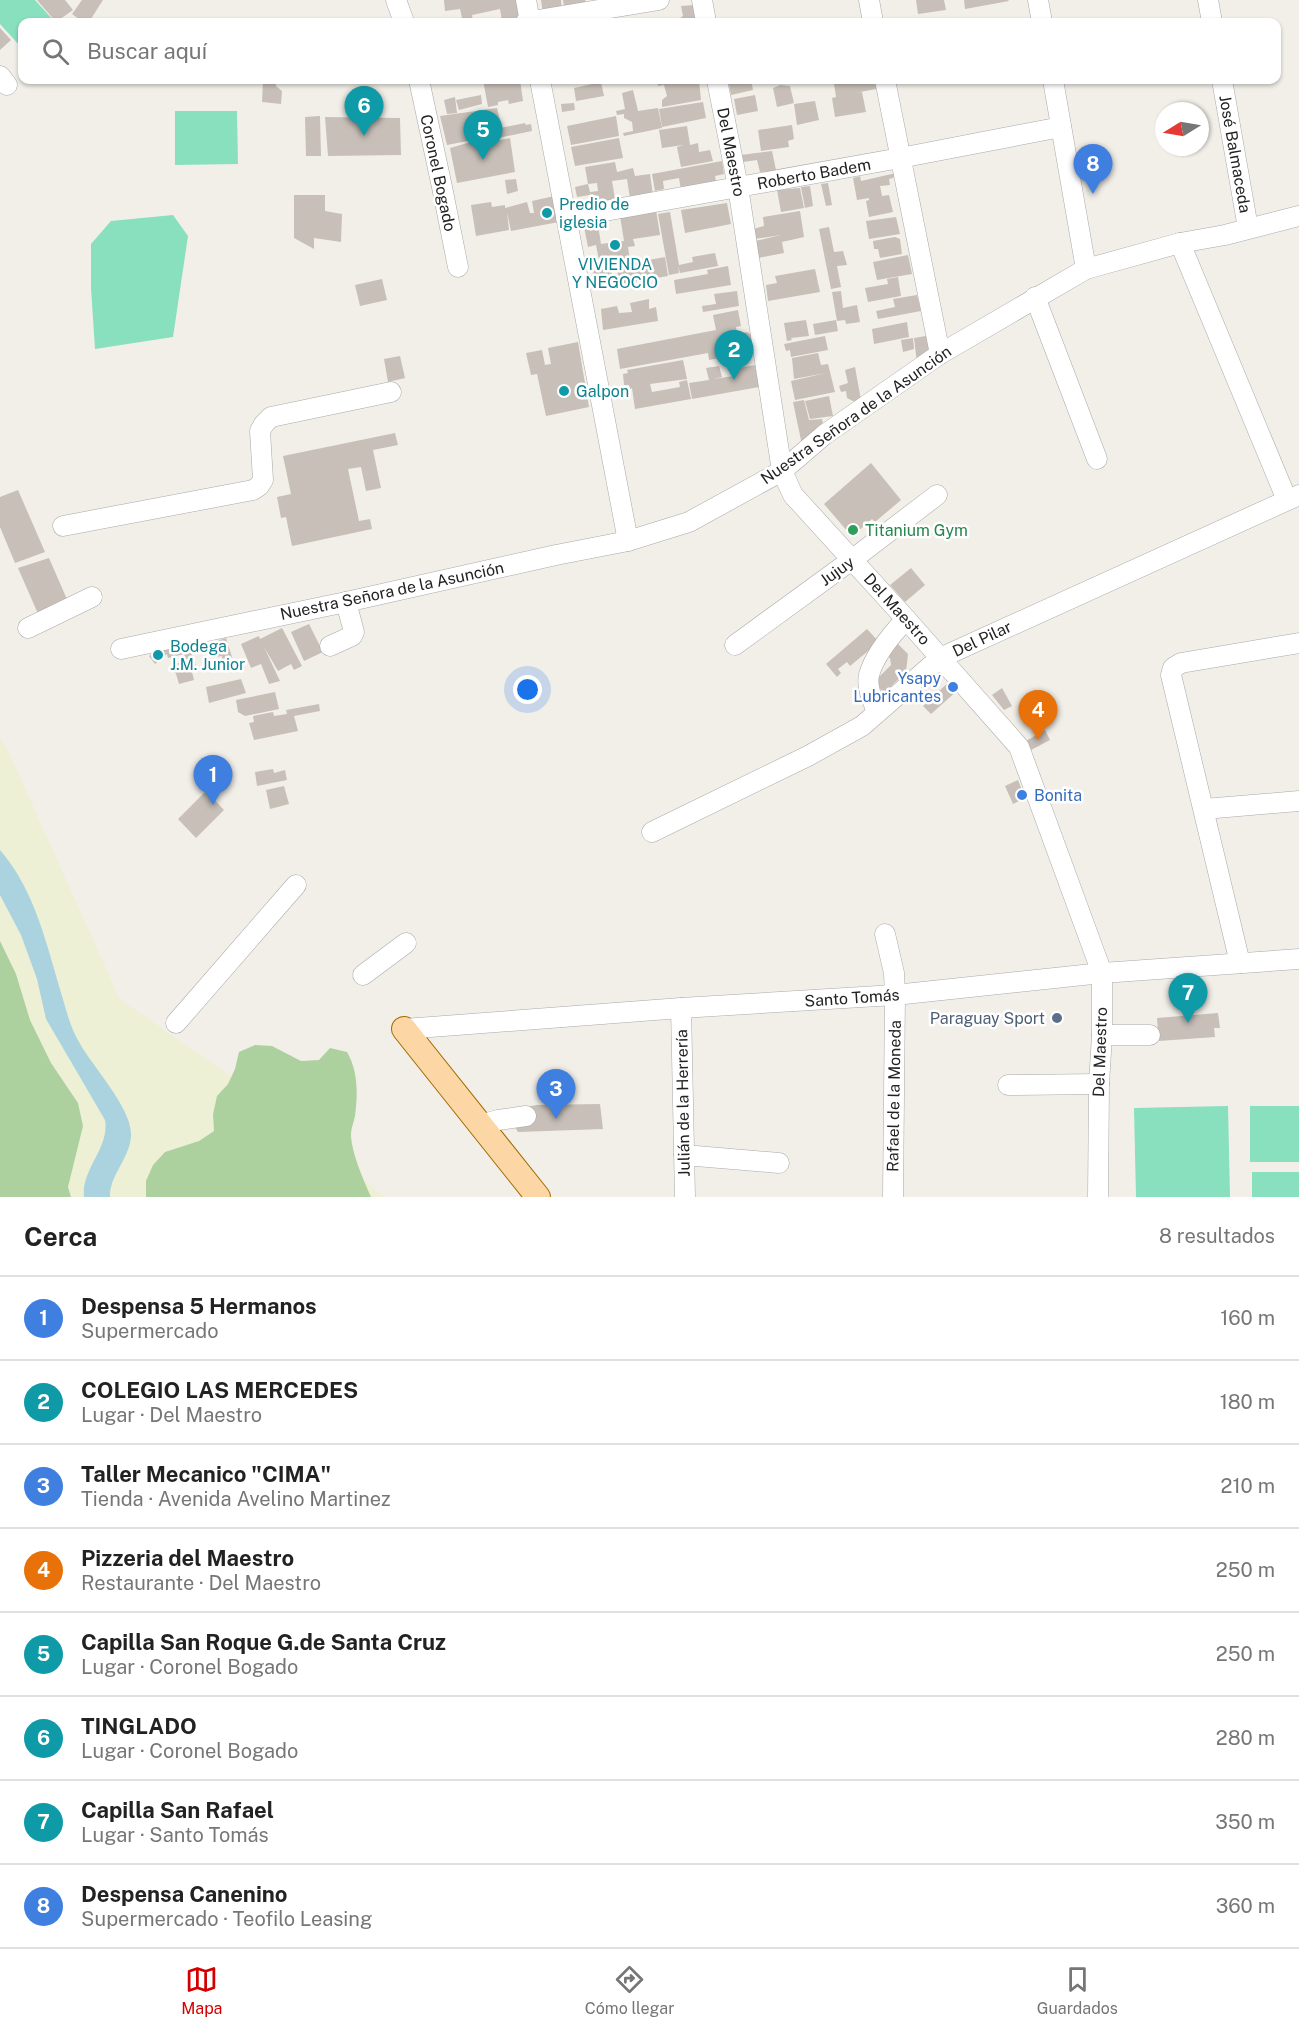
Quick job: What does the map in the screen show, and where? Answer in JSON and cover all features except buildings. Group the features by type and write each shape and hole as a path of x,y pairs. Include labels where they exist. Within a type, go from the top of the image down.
{"main road":[{"path":"404,1029 538,1197"}],"street":[{"path":"396,0 403,18"},
{"path":"526,0 528,18"},
{"path":"552,18 659,0"},
{"path":"702,0 705,18"},
{"path":"869,0 872,18"},
{"path":"1038,0 1041,18"},
{"path":"1208,0 1211,18"},
{"name":"Coronel Bogado","path":"419,84 458,267"},
{"path":"541,84 628,541"},
{"name":"Del Maestro","path":"718,84 738,187 782,471 793,495 853,559 1019,747 1102,973 1098,1197"},
{"path":"886,84 940,354"},
{"path":"1054,84 1086,269"},
{"name":"José Balmaceda","path":"1223,84 1248,228"},
{"name":"Roberto Badem","path":"566,218 1061,127"},
{"name":"Nuestra Señora de la Asunción","path":"121,649 628,541 689,522 782,471 824,435 940,354 1086,269 1180,243 1225,235 1299,216"},
{"path":"1180,243 1293,498"},
{"path":"1035,297 1097,459"},
{"path":"63,526 254,490 263,480 261,431 264,424 272,417 391,392"},
{"name":"Jujuy","path":"735,645 937,495"},
{"name":"Del Pilar","path":"652,832 808,756 862,726 940,658 1293,498"},
{"path":"28,628 92,597"},
{"path":"330,646 352,636 354,632 346,602"},
{"path":"877,712 870,693 869,676 889,637 906,619"},
{"path":"1239,963 1171,675 1173,668 1181,663 1299,643"},
{"path":"1204,809 1299,801"},
{"path":"176,1023 296,885"},
{"name":"Rafael de la Moneda","path":"885,934 894,973 895,995 892,1197"},
{"path":"363,975 406,943"},
{"name":"Santo Tomás","path":"404,1029 681,1008 895,995 1102,973 1299,959"},
{"name":"Julián de la Herrería","path":"681,1008 685,1197"},
{"path":"1102,1035 1150,1035"},
{"path":"1008,1085 1099,1084"},
{"path":"480,1125 526,1116"},
{"path":"684,1155 779,1163"}],"green space":[{"path":"0,0 35,0 51,18 18,18 18,44 0,24"},
{"path":"175,111 237,111 238,164 175,165"},
{"path":"173,215 188,236 173,337 95,349 91,244 111,221"},
{"path":"0,739 6,746 120,999 290,1117 384,1197 0,1197"},
{"path":"0,941 16,974 30,1020 51,1063 78,1103 83,1126 68,1187 71,1197 0,1197"},
{"path":"255,1045 272,1046 301,1061 319,1060 330,1048 347,1052 351,1059 357,1091 351,1132 353,1149 371,1197 146,1197 146,1181 153,1165 165,1152 199,1141 214,1131 213,1114 217,1096 228,1084 239,1052"},
{"path":"1228,1106 1230,1197 1136,1197 1134,1108"},
{"path":"1250,1106 1299,1106 1299,1162 1250,1162"},
{"path":"1252,1172 1299,1172 1299,1197 1252,1197"}],"water":[{"path":"0,850 12,866 31,901 76,1036 118,1099 129,1122 131,1133 128,1150 113,1181 110,1197 84,1197 87,1177 103,1140 105,1120 46,1019 37,979 21,935 0,895"}],"place":[{"name":"TINGLADO","path":"364,136"},
{"name":"Capilla San Roque G.de Santa Cruz","path":"483,160"},
{"name":"Despensa Canenino","path":"1093,194"},
{"name":"Predio de iglesia","path":"547,213"},
{"name":"VIVIENDA Y NEGOCIO","path":"615,245"},
{"name":"COLEGIO LAS MERCEDES","path":"734,380"},
{"name":"Galpon","path":"564,391"},
{"name":"Titanium Gym","path":"853,530"},
{"name":"Bodega J.M. Junior","path":"158,655"},
{"name":"Ysapy Lubricantes","path":"953,687"},
{"name":"Pizzeria del Maestro","path":"1038,740"},
{"name":"Bonita","path":"1022,795"},
{"name":"Despensa 5 Hermanos","path":"213,805"},
{"name":"Paraguay Sport","path":"1057,1018"},
{"name":"Capilla San Rafael","path":"1188,1023"},
{"name":"Taller Mecanico \"CIMA\"","path":"556,1119"}]}
